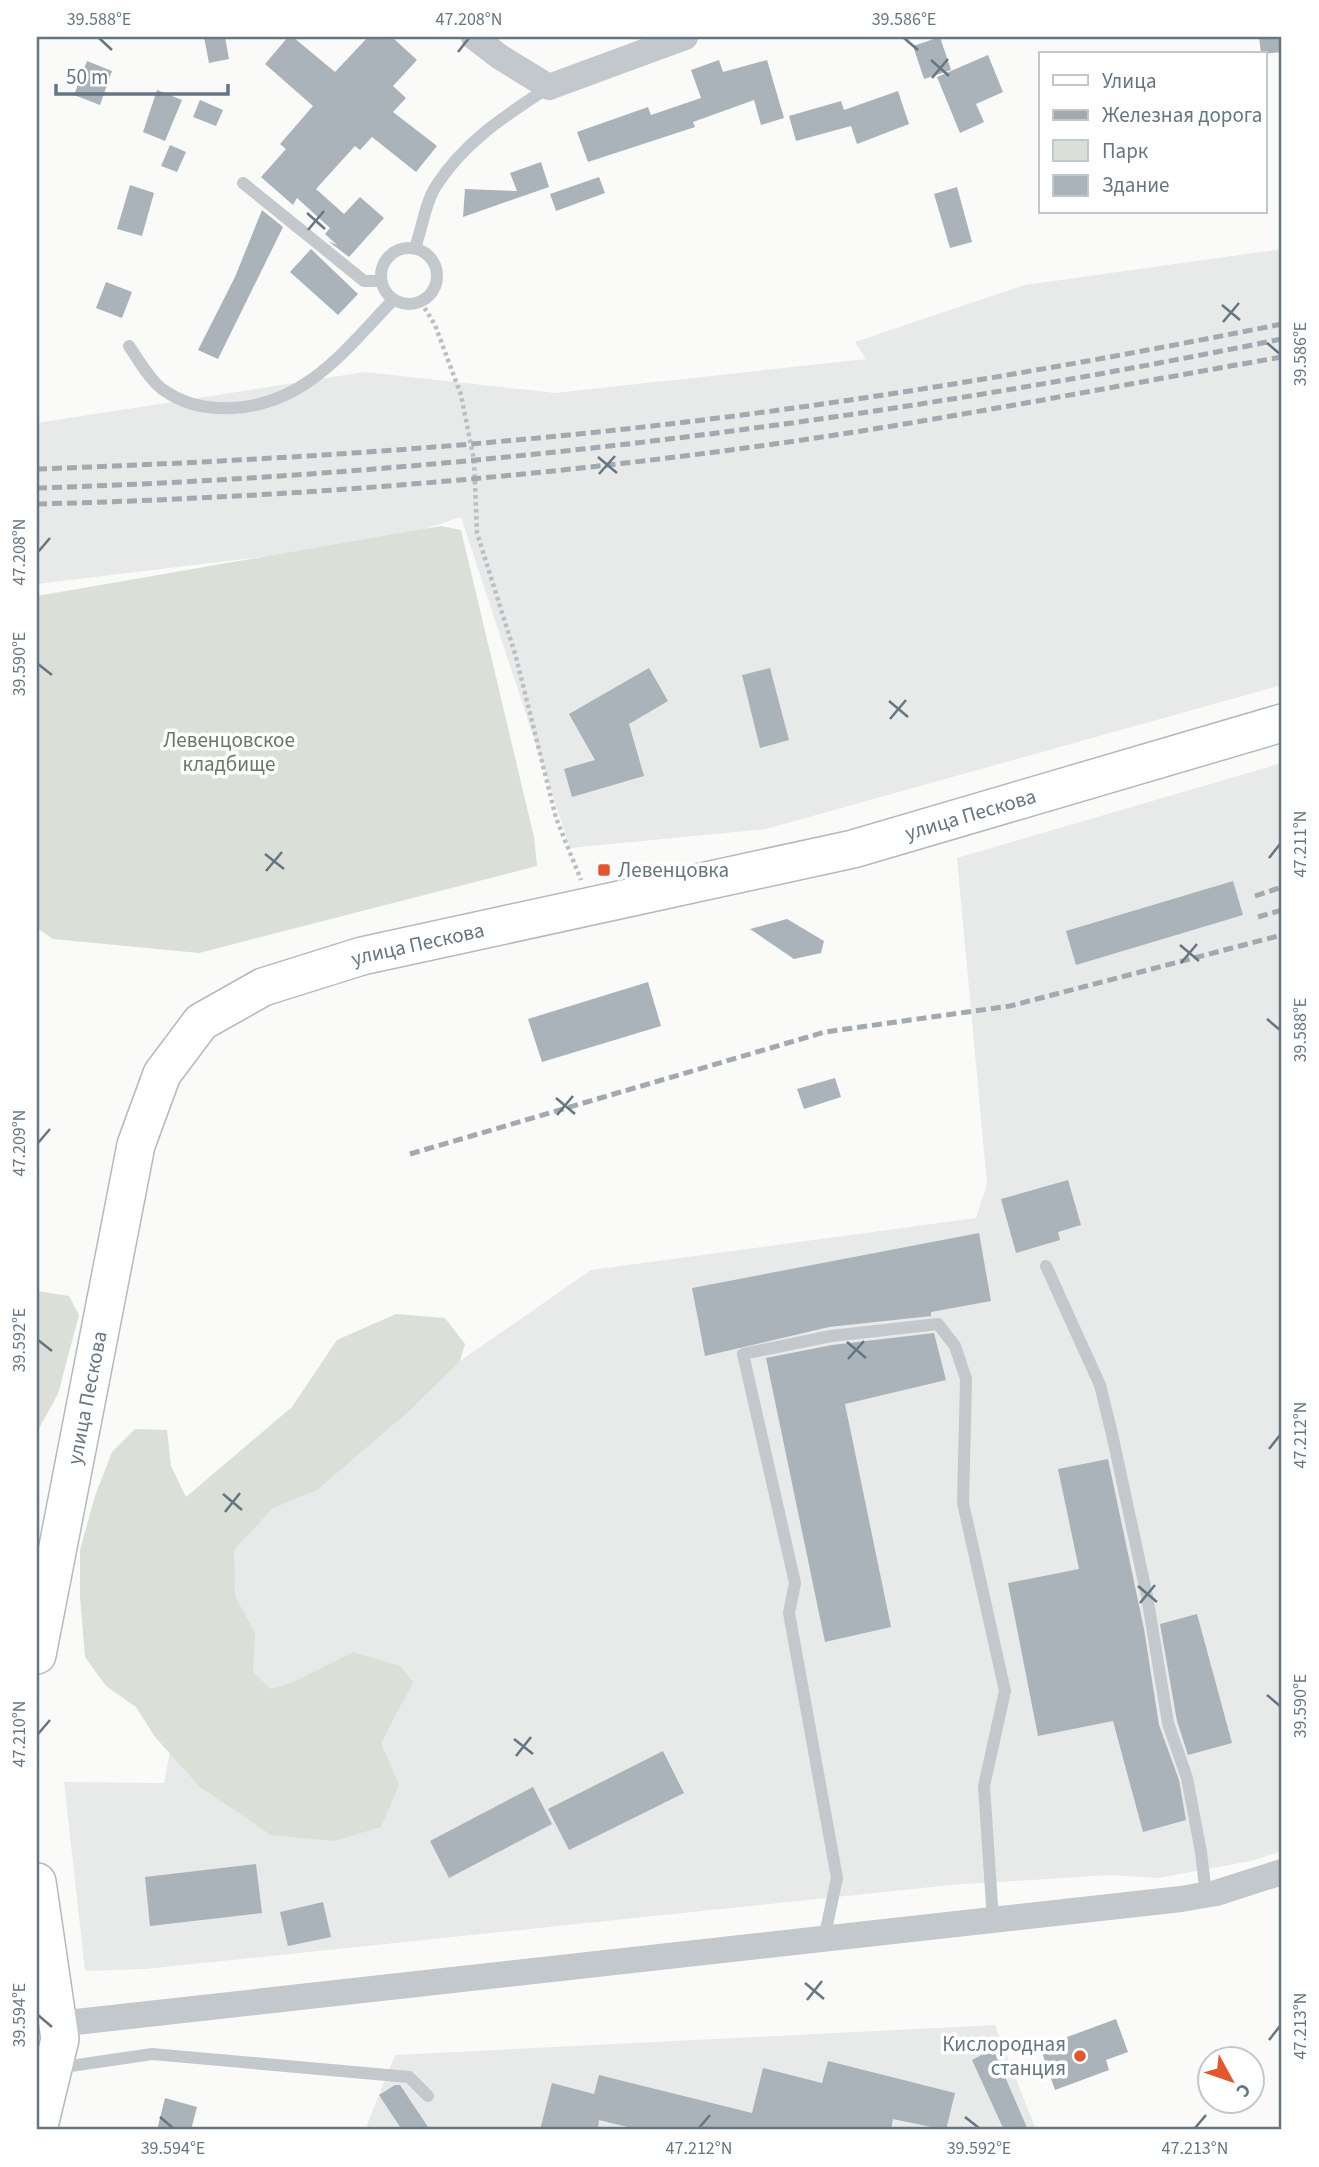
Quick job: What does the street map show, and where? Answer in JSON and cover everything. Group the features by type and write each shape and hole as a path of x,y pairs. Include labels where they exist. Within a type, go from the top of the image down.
{"street":[{"path":"474,37 500,57 549,87 685,37"},
{"name":"улица Пескова","path":"37,1655 136,1145 162,1074 201,1022 263,987 362,956 853,849 1282,723"},
{"path":"58,2024 1206,1895 1282,1872"},
{"path":"37,1882 60,2039 38,2130"}],"lane":[{"path":"415,248 434,188 464,150 492,123 549,87"},
{"path":"243,183 364,281 381,281"},
{"path":"404,247 426,253 438,273 431,295 412,304 393,300 381,281 381,270 386,260 404,247"},
{"path":"128,346 159,387 186,403 206,410 259,407 295,392 330,366 393,300"},
{"path":"1046,1266 1100,1385 1147,1596 1168,1723 1187,1778 1206,1895"},
{"path":"824,1938 837,1878 789,1612 795,1583 743,1354 831,1336 937,1324 954,1346 966,1379 964,1503 1005,1691 984,1786 993,1920"},
{"path":"53,2069 152,2054 408,2077 428,2096"}],"path":[{"path":"421,302 435,325 461,396 474,460 477,533 516,657 556,818 592,906"}],"shaded area":[{"path":"1282,249 1282,685 766,829 570,848 461,517 385,542 37,584 37,423 365,372 555,393 866,359 855,342 1025,285"},
{"path":"1282,763 1282,1851 1251,1861 1158,1878 1111,1875 951,1885 145,1969 85,1971 64,1782 164,1783 215,1517 460,1361 591,1270 976,1218 987,1184 957,858"},
{"path":"995,2025 1036,2130 365,2130 395,2055"}],"green space":[{"name":"Левенцовское кладбище","path":"441,526 461,530 534,837 537,866 199,953 53,939 37,928 37,596"},
{"path":"37,1291 69,1296 79,1315 58,1394 37,1432"},
{"path":"396,1314 445,1318 465,1344 460,1361 409,1411 317,1490 273,1508 234,1550 235,1596 255,1633 253,1672 271,1689 291,1683 353,1652 400,1666 413,1682 381,1743 399,1785 381,1827 334,1841 271,1835 200,1787 155,1737 136,1707 106,1686 85,1657 80,1597 80,1550 95,1496 112,1452 135,1429 167,1430 171,1466 186,1497 292,1407 337,1340"}],"building":[{"path":"204,37 225,37 229,59 209,63"},
{"path":"288,37 293,37 335,72 368,37 392,37 417,60 393,86 406,98 393,112 437,146 416,172 372,137 360,150 355,146 316,189 344,214 360,197 384,218 349,257 328,241 337,245 325,234 330,228 297,198 293,205 261,177 286,149 280,144 313,106 265,64"},
{"path":"940,37 951,70 924,79 913,46"},
{"path":"1259,37 1282,37 1282,52 1261,52"},
{"path":"988,55 1003,92 976,104 984,122 960,133 937,77"},
{"path":"719,60 723,72 767,60 784,118 761,125 754,100 693,122 695,127 588,162 577,132 648,107 651,115 701,98 691,70"},
{"path":"87,61 112,71 100,105 74,95"},
{"path":"157,90 182,100 165,141 143,132"},
{"path":"898,91 909,124 857,144 851,126 796,141 789,116 841,101 844,110"},
{"path":"200,100 223,110 216,126 193,117"},
{"path":"170,145 186,152 177,172 161,166"},
{"path":"541,162 549,187 463,217 465,189 517,191 510,173"},
{"path":"599,177 605,193 556,211 550,194"},
{"path":"130,185 154,193 142,236 117,229"},
{"path":"957,187 972,242 950,248 934,194"},
{"path":"262,210 283,227 218,359 198,350 235,277"},
{"path":"311,249 358,294 338,315 290,272"},
{"path":"106,282 132,292 122,318 96,308"},
{"path":"649,668 668,701 629,724 644,776 572,797 564,769 595,760 569,714"},
{"path":"770,668 789,740 760,748 742,675"},
{"path":"1233,881 1243,915 1076,965 1066,931"},
{"path":"787,919 824,941 821,953 794,959 750,929"},
{"path":"648,982 661,1026 542,1062 528,1019"},
{"path":"835,1078 841,1097 804,1109 797,1089"},
{"path":"1068,1180 1081,1225 1058,1232 1060,1240 1016,1253 1001,1199"},
{"path":"979,1233 991,1301 931,1312 931,1316 829,1327 705,1356 692,1288"},
{"path":"934,1333 946,1380 845,1404 891,1627 825,1642 766,1358 832,1345"},
{"path":"1108,1459 1144,1629 1159,1725 1179,1780 1186,1820 1143,1832 1113,1721 1038,1736 1008,1583 1079,1569 1058,1469"},
{"path":"1197,1614 1232,1743 1188,1755 1177,1721 1160,1624"},
{"path":"663,1751 684,1793 569,1850 548,1809"},
{"path":"533,1787 552,1824 449,1878 430,1841"},
{"path":"256,1864 262,1913 150,1926 145,1877"},
{"path":"323,1902 331,1937 288,1946 280,1912"},
{"name":"Кислородная станция","path":"1116,2019 1128,2052 1106,2060 1109,2070 1055,2090 1040,2047"},
{"path":"993,2049 1028,2130 1004,2130 972,2060"},
{"path":"828,2061 955,2093 946,2130 893,2119 891,2130 640,2130 599,2120 598,2130 540,2130 552,2083 594,2094 599,2075 752,2113 763,2068 822,2083"},
{"path":"395,2085 400,2085 430,2130 402,2130 379,2095"},
{"path":"165,2098 197,2107 191,2130 157,2130"}],"railway":[{"path":"37,469 399,450 700,420 950,384 1282,324"},
{"path":"37,488 350,471 663,440 974,395 1282,339"},
{"path":"37,504 308,492 670,458 891,426 1282,357"},
{"path":"1255,896 1282,887"},
{"path":"1258,917 1282,910"},
{"path":"410,1154 825,1032 1010,1006 1282,935"}],"place":[{"name":"Левенцовка","path":"604,870"},
{"name":"Кислородная станция","path":"1080,2056"}]}
